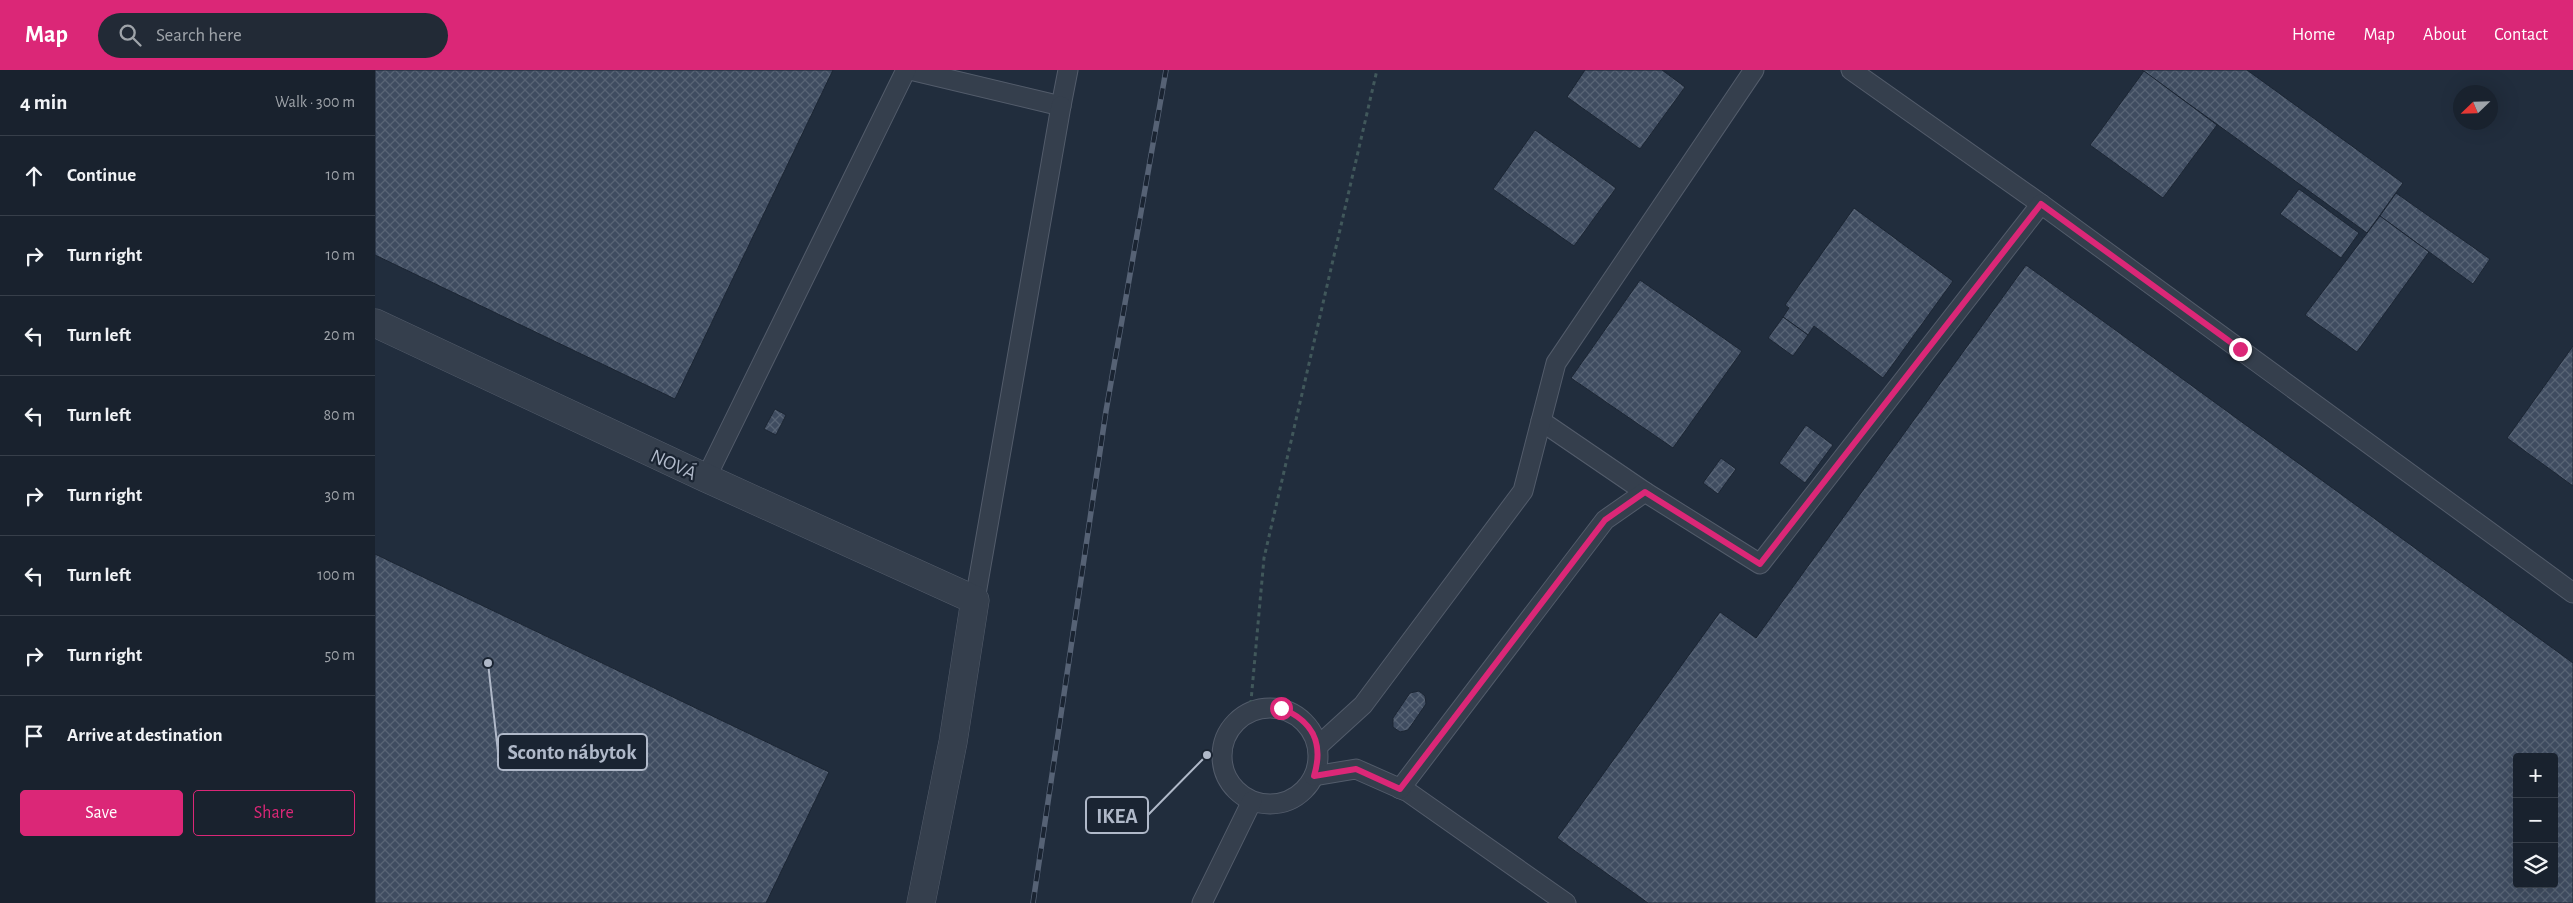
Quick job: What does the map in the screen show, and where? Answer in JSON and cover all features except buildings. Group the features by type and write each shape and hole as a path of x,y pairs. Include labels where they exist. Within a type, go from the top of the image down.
{"street":[{"name":"NOVÁ","path":"375,324 705,478 975,600"},
{"path":"921,903 953,742 975,600"}],"lane":[{"path":"705,478 908,70 1061,106"},
{"path":"975,600 1067,70"},
{"path":"1318,746 1363,706 1523,490 1556,362 1754,70"},
{"path":"1851,70 2041,204 2573,593"},
{"path":"1541,421 1645,492 1760,564 2041,204"},
{"path":"1400,789 1605,520 1645,492"},
{"path":"1273,708 1294,714 1305,722 1313,733 1318,746 1318,762 1314,776 1306,789 1294,798 1281,803 1266,804 1252,801 1239,792 1228,780 1223,765 1222,749 1227,734 1236,721 1250,712 1273,708"},
{"path":"1314,776 1356,769 1408,792 1566,903"},
{"path":"1202,903 1252,801"}],"path":[{"path":"1250,712 1264,558 1377,70"}],"railway":[{"path":"1033,903 1106,411 1166,70"}],"place":[{"name":"Sconto nábytok","path":"488,663"},
{"name":"IKEA","path":"1207,755"}],"route":[{"path":"1281,708 1305,722 1313,733 1318,746 1318,762 1314,776 1356,769 1400,789 1605,520 1645,492 1760,564 2041,204 2240,349"}]}
